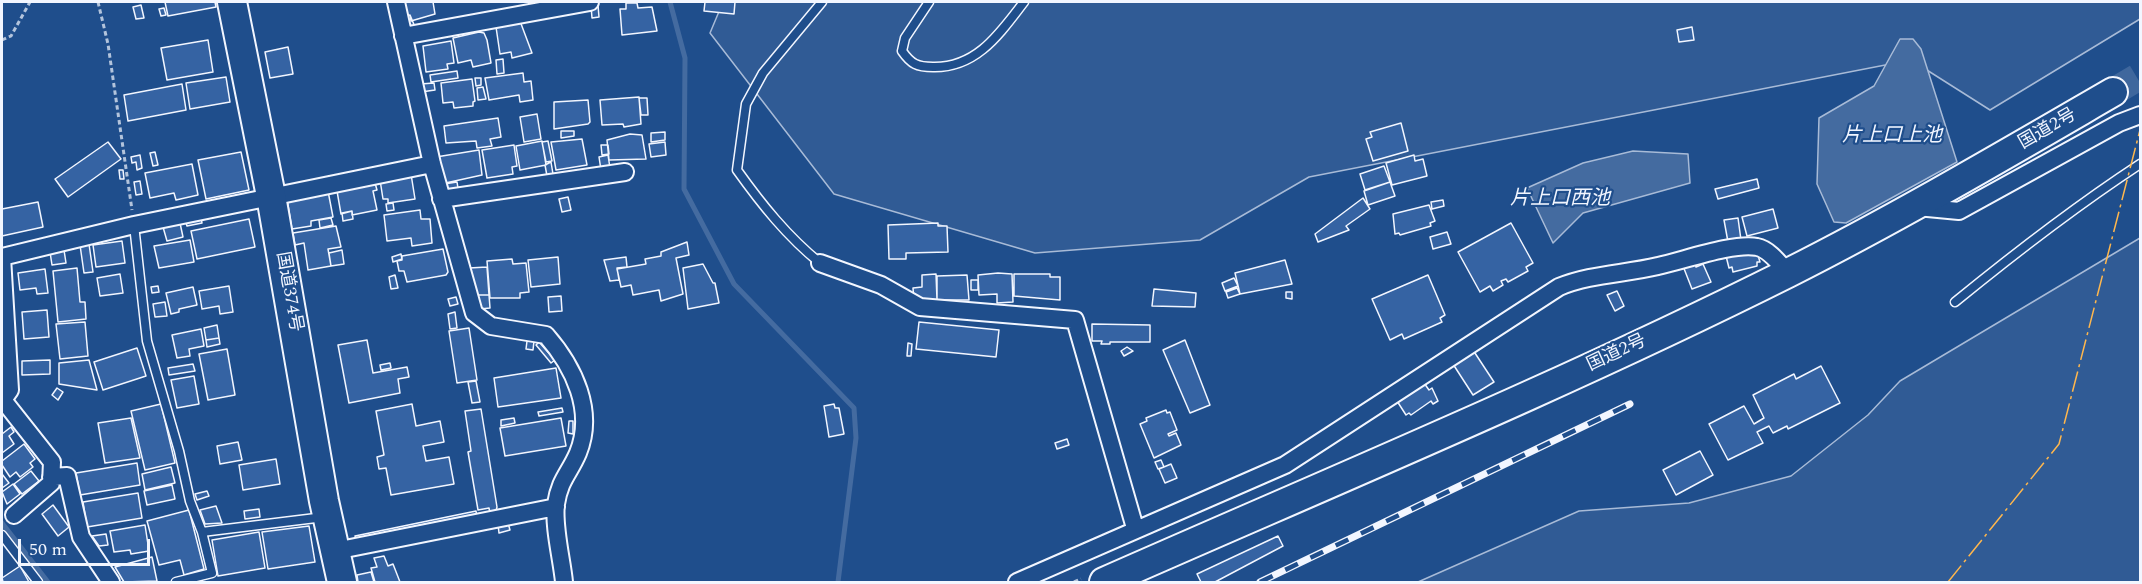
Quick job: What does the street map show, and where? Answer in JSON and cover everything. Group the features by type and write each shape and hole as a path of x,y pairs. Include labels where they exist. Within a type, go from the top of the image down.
{"highway":[{"name":"国道374号","path":"232,2 271,196 327,516 342,582"},
{"name":"国道2号","path":"1104,582 1575,374 1788,273 1915,207 2113,92"}],"street":[{"path":"396,2 432,164 474,313 490,326 546,335 574,373 586,426 577,454 561,480 556,507 564,582"},
{"path":"403,36 590,2"},
{"path":"1915,207 1959,211 2119,123 2140,115"},
{"path":"14,515 51,483 52,462 2,401 10,390 2,257 134,225 432,164"},
{"path":"441,199 625,172"},
{"path":"1017,582 1135,528 1285,465 1543,295 1577,279 1658,266 1741,245 1760,247 1777,259 1788,273"},
{"path":"820,264 881,285 920,307 1075,320 1135,528"},
{"path":"51,477 67,476 81,537 111,582"},
{"path":"335,551 556,507"}],"lane":[{"path":"820,264 795,243 762,206 737,170 746,104 763,73 822,2"},
{"path":"929,2 906,38 902,51 908,60 918,67 963,64 996,38 1024,2"},
{"path":"1955,302 2085,200 2140,164"},
{"path":"134,225 147,341 212,573 176,582"},
{"path":"202,532 327,516"},
{"path":"2,535 38,582"}],"path":[{"path":"2,40 11,36 30,2"},
{"path":"98,2 108,44 134,225"}],"shaded area":[{"path":"723,2 2140,2 2140,19 1990,110 1911,60 1309,177 1200,240 1035,253 834,194 710,33"},
{"path":"2140,238 2140,582 1418,582 1579,511 1689,503 1791,476 1868,415 1900,381"}],"water":[{"name":"片上口上池","path":"1900,39 1913,39 1921,49 1957,162 1846,223 1834,222 1817,184 1819,118 1874,86"},
{"name":"片上口西池","path":"1633,151 1688,154 1690,183 1583,213 1553,243 1527,188 1583,163"}],"building":[{"path":"165,2 215,2 216,7 168,16"},
{"path":"404,2 433,2 435,14 411,21 410,15 407,16"},
{"path":"705,2 735,2 734,14 704,11"},
{"path":"626,3 637,3 638,8 652,7 657,31 622,35 620,9 626,9"},
{"path":"141,5 144,18 136,19 133,7"},
{"path":"598,5 599,17 592,18 591,6"},
{"path":"164,8 166,15 161,16 159,9"},
{"path":"410,15 415,27 409,28 407,16"},
{"path":"520,21 532,53 512,58 511,52 500,54 496,27"},
{"path":"1692,27 1694,40 1679,42 1677,30"},
{"path":"484,33 487,40 491,63 473,67 471,60 458,63 453,38"},
{"path":"208,40 213,72 167,80 161,48"},
{"path":"451,41 454,63 447,64 448,69 426,72 423,46"},
{"path":"288,47 293,74 270,78 265,52"},
{"path":"503,59 504,73 497,74 496,60"},
{"path":"457,71 458,78 431,82 430,75"},
{"path":"523,73 524,82 531,81 533,100 520,102 519,95 489,100 485,78"},
{"path":"226,77 230,102 190,109 186,83"},
{"path":"475,78 481,78 481,85 476,86"},
{"path":"472,79 475,101 473,106 454,108 453,102 443,103 441,83"},
{"path":"434,83 435,90 421,92 420,84"},
{"path":"182,84 186,110 128,121 124,95"},
{"path":"483,87 486,99 478,100 477,88"},
{"path":"639,97 641,124 624,127 623,124 602,125 600,100"},
{"path":"639,98 647,98 648,115 641,115"},
{"path":"588,100 590,122 588,124 554,129 554,102"},
{"path":"537,114 541,139 524,142 520,117"},
{"path":"498,118 501,137 490,139 492,146 477,148 476,141 446,143 444,126"},
{"path":"1401,123 1408,151 1373,161 1366,139 1372,137 1370,132"},
{"path":"561,131 574,131 574,136 561,138"},
{"path":"665,132 665,140 651,142 651,133"},
{"path":"630,134 642,135 646,159 609,160 607,140"},
{"path":"582,139 587,165 556,170 551,142"},
{"path":"542,141 546,165 520,170 516,146"},
{"path":"548,141 552,161 546,162 542,142"},
{"path":"108,142 121,159 68,197 55,179"},
{"path":"665,142 666,155 651,157 649,144"},
{"path":"514,145 517,166 512,167 513,174 487,178 482,150"},
{"path":"601,145 608,145 609,154 602,155"},
{"path":"479,150 482,175 441,184 436,157"},
{"path":"155,152 158,165 153,166 150,153"},
{"path":"241,152 249,190 206,199 198,160"},
{"path":"140,155 142,168 137,170 136,162 132,163 131,157"},
{"path":"608,155 610,168 601,170 599,157"},
{"path":"1414,155 1415,161 1423,159 1427,176 1392,185 1386,163"},
{"path":"551,162 553,174 547,176 545,165"},
{"path":"192,164 198,195 176,200 174,193 150,198 145,173"},
{"path":"1384,166 1390,182 1365,190 1360,174"},
{"path":"119,170 123,170 124,179 120,179"},
{"path":"411,174 415,199 388,203 388,199 383,199 380,180"},
{"path":"1757,179 1759,188 1718,199 1715,189"},
{"path":"140,181 142,194 136,195 134,182"},
{"path":"457,182 458,188 445,190 444,184"},
{"path":"1390,182 1395,196 1368,205 1364,191"},
{"path":"375,183 377,190 373,191 377,210 352,215 352,211 341,214 337,191"},
{"path":"328,191 333,217 311,221 311,226 292,229 287,199"},
{"path":"568,197 571,210 562,212 559,199"},
{"path":"1363,198 1370,209 1346,226 1349,230 1318,242 1315,234"},
{"path":"1443,200 1444,206 1432,209 1431,202"},
{"path":"38,202 43,227 2,236 2,209"},
{"path":"393,203 394,210 387,211 386,204"},
{"path":"1429,205 1435,221 1430,223 1431,226 1400,235 1395,234 1393,214"},
{"path":"1773,209 1778,228 1747,236 1742,217"},
{"path":"420,210 421,219 430,219 432,243 412,246 411,238 387,241 384,215"},
{"path":"352,211 353,219 343,221 342,213"},
{"path":"201,217 202,223 187,226 185,220"},
{"path":"331,218 333,225 320,228 319,220"},
{"path":"1738,218 1741,240 1728,242 1724,220"},
{"path":"249,219 255,247 197,259 191,231"},
{"path":"180,223 183,237 167,241 163,227"},
{"path":"938,223 938,226 947,226 948,252 906,253 906,259 889,259 888,225"},
{"path":"1511,223 1533,263 1526,267 1528,271 1508,282 1506,279 1501,281 1503,285 1493,291 1490,286 1480,292 1458,252"},
{"path":"336,226 341,247 328,249 331,266 308,270 304,243 295,245 293,233"},
{"path":"1447,232 1451,244 1433,249 1430,237"},
{"path":"190,240 194,262 159,268 154,246"},
{"path":"122,241 125,263 96,267 93,245"},
{"path":"687,242 689,255 676,258 683,294 661,301 659,290 633,295 631,285 621,287 617,269 646,264 645,259 661,256 661,252"},
{"path":"89,244 93,272 84,273 80,245"},
{"path":"443,249 448,272 446,275 407,282 404,271 399,271 397,261 402,260 402,256"},
{"path":"64,250 66,263 52,265 50,252"},
{"path":"342,250 344,264 331,266 329,253"},
{"path":"1757,252 1760,262 1757,262 1757,266 1733,272 1732,267 1729,268 1726,256"},
{"path":"401,254 402,259 393,262 392,257"},
{"path":"558,257 560,284 531,287 528,260"},
{"path":"626,257 627,267 617,268 619,280 610,281 604,260"},
{"path":"512,259 513,264 526,263 529,292 520,293 520,298 490,298 487,261"},
{"path":"1285,260 1292,284 1240,294 1235,273"},
{"path":"1695,262 1696,267 1703,264 1711,282 1692,289 1683,266"},
{"path":"703,264 715,283 719,303 688,309 683,268"},
{"path":"487,267 489,295 475,295 469,268"},
{"path":"77,268 80,302 85,302 86,319 58,322 53,271"},
{"path":"45,269 48,293 37,294 36,288 20,290 18,273"},
{"path":"120,274 123,293 100,296 97,278"},
{"path":"936,274 937,300 914,302 913,288 922,287 922,275"},
{"path":"1012,274 1013,302 997,303 997,294 979,295 978,275"},
{"path":"1014,274 1050,274 1050,277 1060,277 1060,300 1014,296"},
{"path":"395,275 398,288 391,289 389,277"},
{"path":"967,275 969,300 937,300 937,276"},
{"path":"1428,275 1445,315 1440,318 1442,322 1404,339 1402,334 1390,340 1372,299"},
{"path":"1234,278 1238,286 1225,291 1222,283"},
{"path":"971,280 978,280 978,290 971,290"},
{"path":"158,286 159,292 152,293 151,287"},
{"path":"229,286 233,312 220,314 219,306 202,309 199,291"},
{"path":"193,287 197,305 179,309 179,312 171,314 166,293"},
{"path":"1237,288 1240,294 1228,298 1226,292"},
{"path":"1154,289 1196,293 1195,307 1152,306"},
{"path":"1617,291 1624,306 1615,311 1607,295"},
{"path":"1286,292 1292,292 1292,299 1286,298"},
{"path":"475,295 489,295 490,308 480,309"},
{"path":"561,296 562,311 549,312 548,297"},
{"path":"456,297 458,304 450,306 448,299"},
{"path":"165,302 167,316 155,317 153,304"},
{"path":"47,310 49,337 24,339 22,312"},
{"path":"455,312 457,328 450,329 448,314"},
{"path":"85,322 88,356 60,359 56,324"},
{"path":"919,322 999,330 996,357 916,349"},
{"path":"1092,324 1150,325 1150,342 1101,344 1102,341 1092,341"},
{"path":"217,325 219,338 206,340 204,328"},
{"path":"469,328 477,380 457,383 449,331"},
{"path":"201,329 204,346 189,349 190,356 177,358 172,335"},
{"path":"219,338 220,344 207,347 206,340"},
{"path":"367,340 373,373 407,367 409,377 398,379 400,393 349,403 338,345"},
{"path":"1185,340 1210,405 1190,413 1163,350"},
{"path":"527,341 534,341 533,350 526,349"},
{"path":"539,342 555,360 551,363 536,345"},
{"path":"908,343 912,344 911,356 907,356"},
{"path":"1127,347 1133,351 1124,356 1121,351"},
{"path":"1471,347 1494,382 1473,395 1451,361"},
{"path":"137,348 146,376 103,390 94,362"},
{"path":"227,349 235,395 208,400 199,354"},
{"path":"50,360 50,374 22,375 22,361"},
{"path":"89,360 97,390 59,384 59,363"},
{"path":"390,363 391,368 381,370 380,365"},
{"path":"193,364 195,371 169,375 168,368"},
{"path":"1821,366 1840,403 1788,429 1787,426 1773,433 1769,426 1757,432 1763,443 1728,460 1709,424 1744,406 1754,424 1764,418 1753,395 1794,374 1796,379"},
{"path":"556,368 561,398 498,407 494,378"},
{"path":"194,376 199,404 177,408 171,380"},
{"path":"476,381 480,402 472,403 468,382"},
{"path":"1424,383 1429,390 1432,388 1438,401 1433,404 1431,401 1411,415 1409,413 1406,415 1397,401"},
{"path":"57,388 63,392 58,400 52,395"},
{"path":"161,404 175,463 145,470 131,411"},
{"path":"412,404 416,426 440,421 444,442 423,446 426,461 449,457 454,484 391,495 386,468 379,469 377,457 384,455 376,411"},
{"path":"834,404 835,408 839,408 844,434 829,437 824,406"},
{"path":"562,408 563,412 539,416 538,412"},
{"path":"481,409 497,507 496,511 490,513 489,508 478,510 468,452 471,451 465,411"},
{"path":"1166,410 1167,413 1170,412 1177,430 1168,434 1169,436 1176,433 1181,445 1154,458 1140,424 1147,421 1146,418"},
{"path":"131,418 140,458 105,463 98,423"},
{"path":"514,418 515,423 501,426 501,420"},
{"path":"561,418 566,446 505,456 500,428"},
{"path":"569,421 573,421 573,434 568,433"},
{"path":"11,427 14,432 9,436 14,444 2,453 2,434"},
{"path":"1067,439 1069,445 1057,449 1055,443"},
{"path":"238,442 242,460 220,464 217,446"},
{"path":"24,444 35,459 30,463 33,467 20,477 16,472 10,477 2,461"},
{"path":"1700,451 1713,475 1676,495 1663,470"},
{"path":"276,459 280,484 243,490 239,465"},
{"path":"1161,460 1164,467 1158,469 1155,462"},
{"path":"137,463 140,485 80,495 76,473"},
{"path":"1171,464 1177,478 1165,483 1159,469"},
{"path":"171,467 175,483 145,490 142,474"},
{"path":"31,471 39,481 22,494 14,484"},
{"path":"2,474 9,483 2,488"},
{"path":"13,484 20,494 7,504 2,492"},
{"path":"172,485 175,499 147,505 144,491"},
{"path":"207,491 209,496 197,500 195,494"},
{"path":"138,493 142,518 87,527 83,502"},
{"path":"53,505 69,527 58,536 42,514"},
{"path":"216,506 222,523 205,524 200,510"},
{"path":"259,509 260,517 245,519 244,511"},
{"path":"189,510 204,569 184,575 180,560 159,565 147,521"},
{"path":"476,511 477,517 357,542 355,536"},
{"path":"508,523 510,530 499,533 498,525"},
{"path":"145,525 149,551 131,554 130,550 114,552 110,531"},
{"path":"309,526 315,562 268,569 262,532"},
{"path":"259,532 265,568 218,576 212,540"},
{"path":"106,534 108,545 99,546 92,536"},
{"path":"1278,536 1283,546 1215,582 1201,582 1197,574"},
{"path":"384,556 388,566 393,564 400,582 375,582 371,568 377,567 374,558"},
{"path":"152,557 157,581 124,582 115,567"},
{"path":"20,566 29,582 3,582 2,578"},
{"path":"371,572 374,582 358,582 357,575"}],"waterway":[{"path":"670,2 685,58 684,189 734,284 854,408 856,438 838,582"},
{"path":"2,523 48,582"}],"tunnel":[{"path":"2113,92 2140,76"}],"railway":[{"path":"1260,582 1630,404"}],"power":[{"path":"1948,582 2059,444 2140,130"}]}
